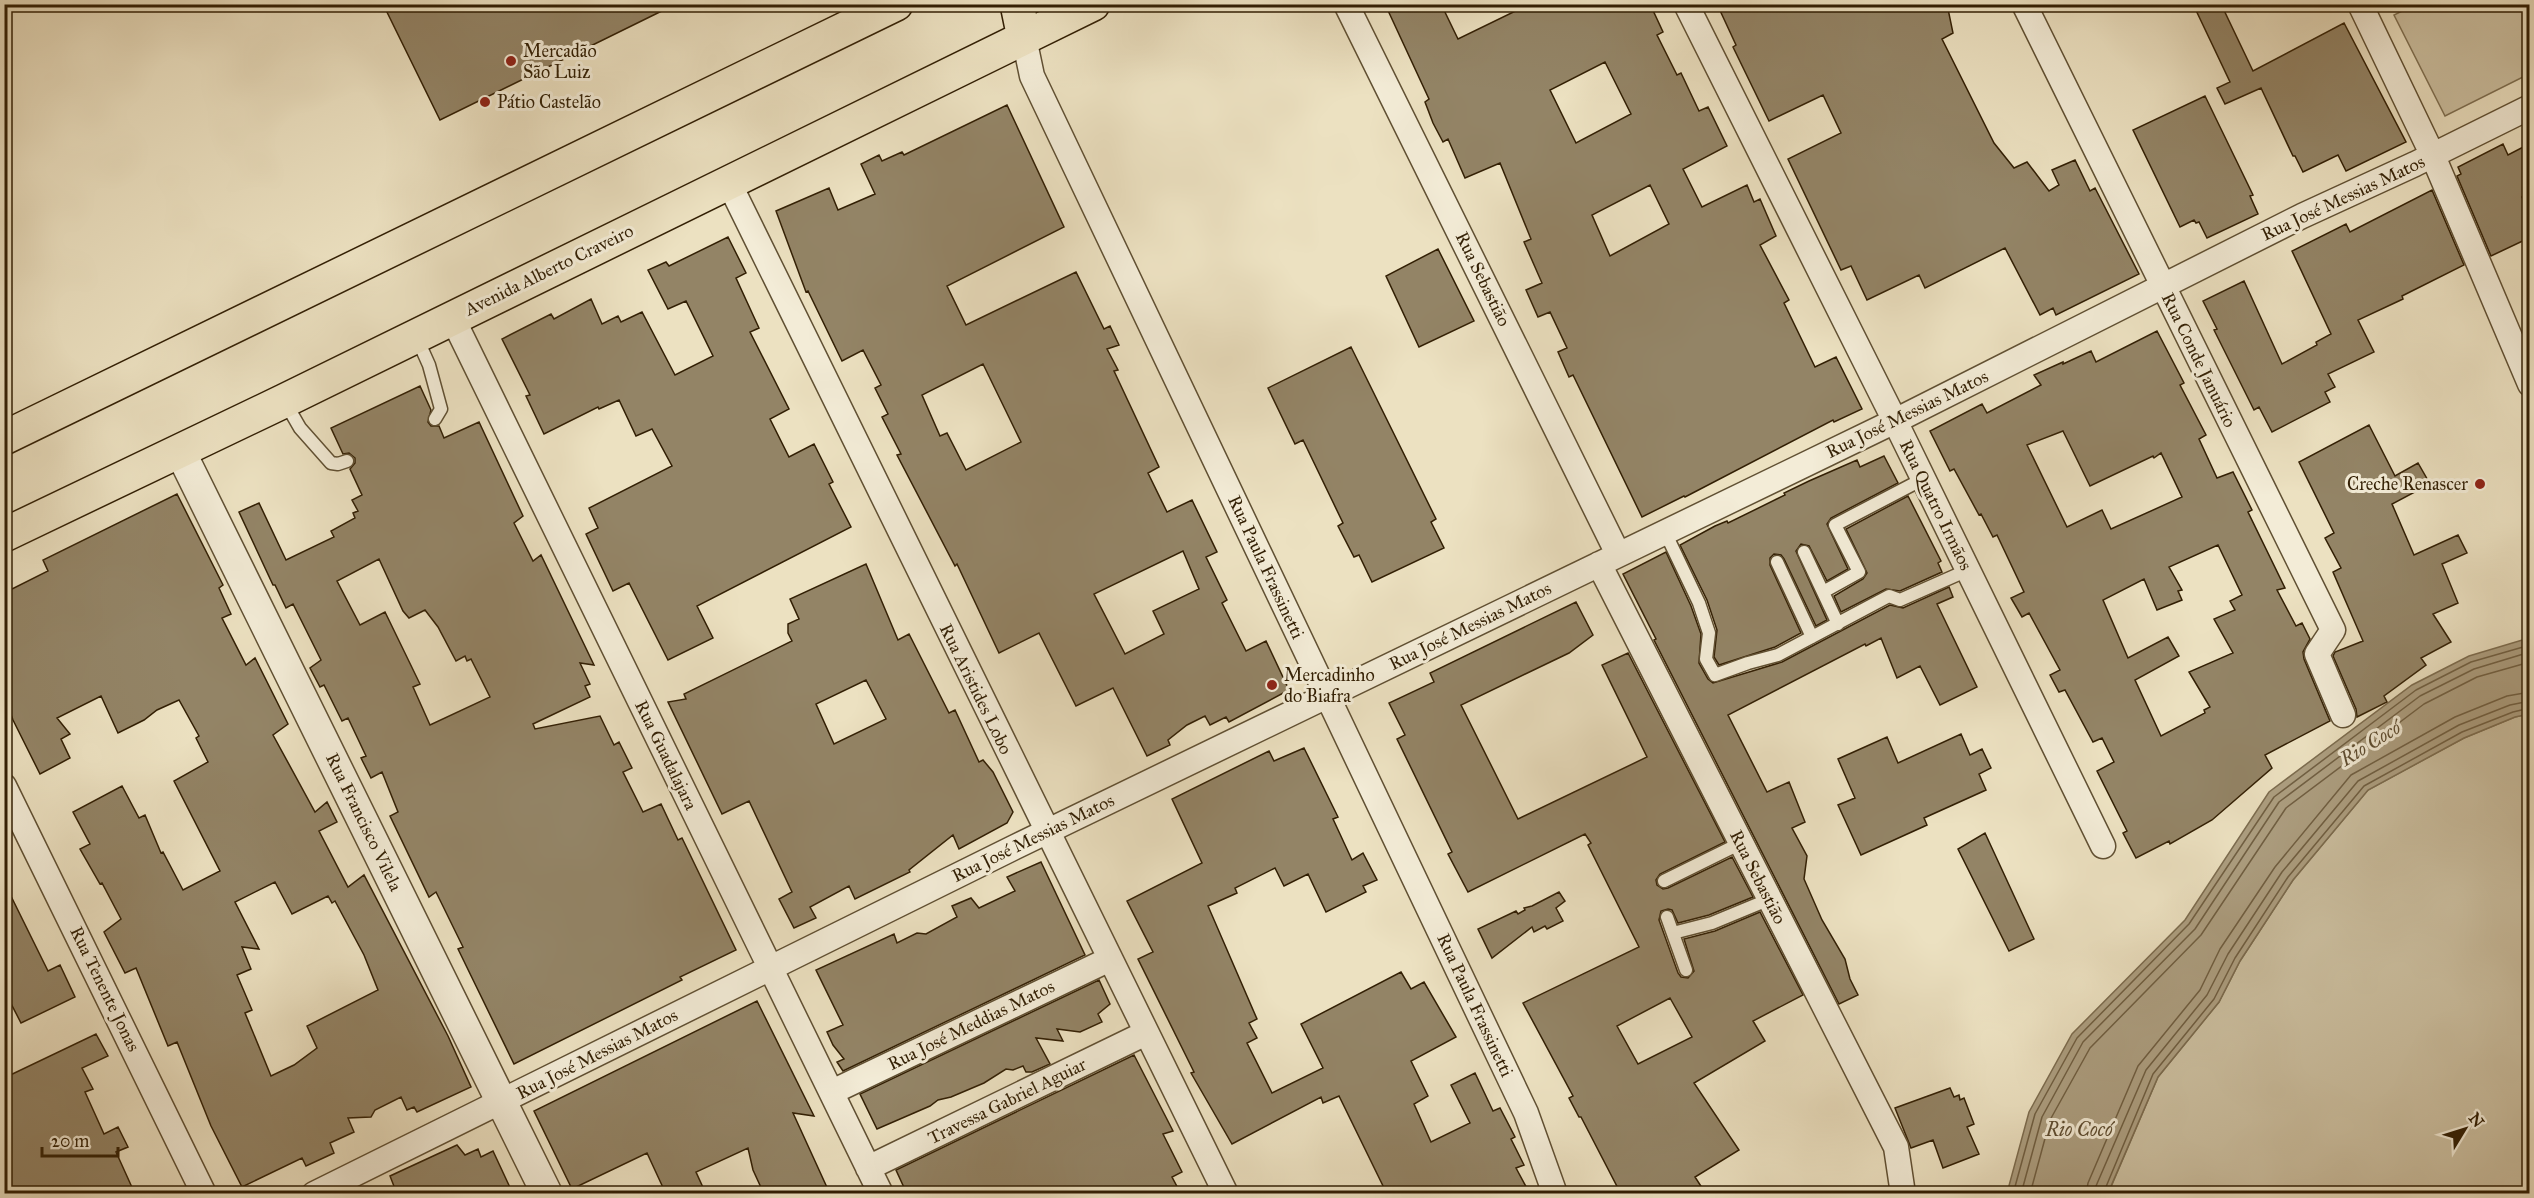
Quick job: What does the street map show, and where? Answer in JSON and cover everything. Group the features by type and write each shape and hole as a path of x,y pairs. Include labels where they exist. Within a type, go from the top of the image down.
{"main road":[{"path":"4,438 896,4"},
{"path":"1017,4 1024,38"},
{"name":"Avenida Alberto Craveiro","path":"4,535 284,401 1093,4"}],"street":[{"name":"Rua Sebastião","path":"1346,4 1741,843 1896,1147 1904,1194"},
{"name":"Rua Quatro Irmãos","path":"1686,4 1895,421 2103,846"},
{"name":"Rua Conde Januário","path":"2024,4 2333,630 2317,654 2343,715"},
{"path":"2360,4 2433,156 2529,384"},
{"name":"Rua Paula Frassinetti","path":"1024,38 1032,76 1526,1113 1555,1194"},
{"name":"Rua José Messias Matos","path":"314,1194 1046,832 1895,421 2302,216 2433,156 2529,107"},
{"name":"Rua Aristides Lobo","path":"729,183 1046,832 1226,1194"},
{"name":"Rua Guadalajara","path":"452,317 880,1194"},
{"name":"Rua Francisco Vilela","path":"180,451 547,1194"},
{"name":"Rua Tenente Jonas","path":"4,786 204,1194"},
{"name":"Rua José Meddias Matos","path":"832,1092 1110,959"},
{"name":"Travessa Gabriel Aguiar","path":"868,1168 1146,1032"}],"lane":[{"path":"416,335 429,365 441,410 435,419"},
{"path":"284,401 300,428 331,463 338,464 347,461"},
{"path":"1823,592 1859,572 1835,525 1923,479"},
{"path":"1665,532 1699,603 1709,633 1706,659 1714,675 1778,655 1889,596 1900,600 1968,570"},
{"path":"1804,552 1838,624"},
{"path":"1777,562 1812,637"},
{"path":"1664,881 1741,843"},
{"path":"1673,933 1712,923 1770,899"},
{"path":"1667,916 1686,970"}],"shaded area":[{"path":"2416,4 2529,5 2529,74 2445,116 2394,15"},
{"path":"2529,714 2529,1193 2108,1194 2158,1077 2219,1002 2240,961 2293,880 2368,790 2464,738 2515,717"}],"water":[{"name":"Rio Cocó","path":"2529,638 2529,714 2515,717 2464,738 2368,790 2293,880 2240,961 2219,1002 2158,1077 2108,1193 2007,1193 2029,1112 2072,1034 2185,920 2269,792 2412,685 2469,656"}],"building":[{"path":"383,4 676,4 440,120"},
{"path":"1385,4 1441,4 1458,39 1530,4 1650,4 1663,32 1657,35 1677,75 1681,73 1699,111 1708,107 1727,146 1683,169 1702,207 1747,185 1754,202 1760,199 1776,236 1760,245 1789,300 1784,303 1815,367 1836,357 1862,409 1834,422 1833,420 1642,517 1573,375 1569,377 1558,352 1567,348 1550,312 1538,317 1526,290 1542,283 1524,242 1531,239 1500,163 1465,178 1448,139 1443,142 1433,123 1425,102 1429,99","holes":["1605,62 1631,114 1576,143 1550,90","1650,185 1669,224 1610,256 1592,215"]},
{"path":"1717,4 1947,4 1953,33 1942,39 1994,143 2014,168 2027,162 2049,191 2059,185 2052,170 2075,160 2090,191 2095,188 2139,274 2056,315 2053,308 2040,315 2005,248 1925,288 1919,275 1867,300 1851,266 1841,270 1788,159 1841,133 1823,95 1769,121 1733,47 1736,45"},
{"path":"2193,4 2221,4 2253,71 2344,23 2406,142 2346,171 2338,155 2303,172 2261,88 2225,104 2217,88 2230,82"},
{"path":"2205,96 2253,195 2250,196 2258,214 2207,238 2199,222 2196,223 2194,220 2180,227 2133,130"},
{"path":"1007,105 1064,227 947,286 966,325 1076,272 1104,329 1110,326 1119,345 1107,349 1118,370 1114,371 1159,467 1148,473 1167,512 1192,500 1217,552 1206,557 1227,600 1222,603 1246,651 1266,641 1289,690 1229,722 1226,717 1210,725 1205,716 1187,725 1168,740 1170,745 1147,756 1113,688 1076,706 1039,633 999,653 957,564 955,566 897,455 901,454 882,417 888,414 875,388 881,385 863,350 842,361 808,291 806,292 776,211 829,188 838,210 875,194 861,164 879,155 882,161 902,152 904,155","holes":["983,364 1021,442 966,470 947,433 940,436 922,395","1183,551 1199,589 1153,611 1164,634 1125,654 1094,594"]},
{"path":"2503,144 2508,155 2529,144 2529,196 2522,197 2529,212 2529,238 2491,256 2457,176 2461,174 2458,167"},
{"path":"2432,190 2464,265 2402,296 2403,299 2358,320 2374,352 2328,374 2335,387 2325,392 2330,402 2272,432 2259,407 2254,410 2214,330 2217,329 2203,301 2244,281 2282,364 2317,345 2316,342 2331,334 2292,251 2346,224 2350,232"},
{"path":"728,237 746,273 736,278 759,328 750,332 789,409 770,419 789,457 814,444 833,482 829,484 851,527 697,606 713,638 668,660 629,583 613,591 586,534 598,528 589,508 672,466 652,429 636,436 619,400 599,409 598,407 544,434 526,396 530,395 502,339 551,314 554,319 591,299 602,324 618,316 621,322 642,312 675,375 713,356 686,301 668,309 648,270 666,262 669,266"},
{"path":"1438,249 1474,321 1419,347 1386,276"},
{"path":"2157,331 2184,383 2180,385 2206,435 2199,439 2217,478 2233,472 2252,510 2248,512 2285,588 2277,590 2296,626 2302,623 2310,639 2303,652 2304,659 2330,721 2265,755 2272,768 2212,820 2170,844 2169,841 2136,858 2123,833 2127,831 2097,771 2114,762 2102,738 2093,742 2065,690 2059,692 2050,675 2060,670 2029,613 2022,617 2011,598 2024,592 1997,535 1993,537 1954,469 1950,471 1930,431 1982,404 1987,413 2041,385 2034,375 2063,362 2063,364 2091,351 2096,362","holes":["2063,431 2090,486 2161,453 2182,497 2111,529 2102,510 2067,527 2027,445","2218,545 2242,595 2230,601 2235,610 2214,619 2233,653 2189,672 2210,707 2204,710 2205,713 2161,736 2135,680 2179,656 2168,637 2128,658 2103,600 2144,579 2157,610 2182,600 2178,591 2182,590 2169,567"]},
{"path":"1351,347 1436,519 1431,522 1444,548 1372,582 1359,555 1354,557 1338,526 1343,523 1303,440 1295,444 1268,388"},
{"path":"420,386 431,410 428,422 431,426 439,426 444,438 479,422 523,516 514,523 533,561 541,555 594,665 580,663 590,684 585,686 590,697 533,724 535,729 600,716 614,745 619,742 632,768 623,772 643,812 661,804 678,840 682,838 736,950 680,977 682,980 514,1064 458,949 463,947 436,892 429,897 390,816 398,812 382,772 371,778 361,758 366,756 348,718 342,721 324,685 320,687 310,668 321,660 293,604 286,608 273,585 239,512 259,503 286,560 334,537 331,531 355,518 353,513 358,511 352,500 362,495 350,469 355,463 355,458 349,453 343,454 331,428","holes":["379,559 403,611 409,618 425,610 438,627 456,661 465,656 467,661 471,659 490,697 430,725 413,687 420,684 385,612 360,625 337,581"]},
{"path":"2369,425 2395,476 2418,463 2430,484 2392,504 2414,555 2458,535 2467,553 2442,564 2458,603 2433,614 2451,642 2421,658 2426,665 2384,696 2387,702 2357,717 2356,709 2333,656 2335,652 2363,641 2333,572 2341,568 2325,538 2334,533 2299,462"},
{"path":"1884,456 1898,483 1831,518 1827,524 1848,569 1827,581 1809,546 1801,544 1796,551 1827,620 1816,626 1784,559 1781,555 1774,554 1770,558 1770,565 1801,633 1775,647 1719,665 1714,657 1717,630 1707,600 1680,545 1715,526 1727,521 1728,523 1785,495 1784,493 1857,460 1860,467"},
{"path":"177,494 223,585 219,588 231,614 222,618 246,665 255,658 288,724 273,735 315,812 327,802 337,822 319,831 348,887 364,875 448,1036 471,1087 417,1112 414,1107 407,1110 401,1097 375,1110 371,1117 348,1118 354,1132 330,1143 334,1153 306,1166 302,1158 242,1187 211,1126 177,1042 168,1046 136,968 125,973 104,932 121,919 80,849 90,844 73,812 122,786 139,818 145,815 161,853 163,852 183,890 220,871 174,781 208,762 196,738 199,736 179,700 118,733 101,696 57,718 70,734 61,739 70,758 40,774 13,720 4,696 4,593 48,571 43,560","holes":["275,882 292,914 328,896 332,903 335,901 364,955 378,990 307,1026 317,1048 294,1065 271,1076 245,1013 252,1010 237,975 251,969 242,947 259,949 235,902"]},
{"path":"1908,496 1941,561 1938,563 1942,572 1900,591 1886,589 1841,612 1834,596 1863,579 1867,573 1846,529"},
{"path":"1666,552 1701,634 1699,663 1708,679 1713,683 1782,662 1890,605 1903,608 1949,587 1953,597 1937,604 1977,687 1940,705 1920,666 1897,678 1881,638 1866,646 1865,644 1728,715 1767,792 1789,782 1805,822 1792,828 1807,856 1804,879 1822,920 1845,959 1850,979 1858,995 1839,1004 1654,640 1656,639 1623,574"},
{"path":"866,564 898,640 909,634 949,713 955,710 979,762 983,760 993,772 1013,812 1007,823 959,849 953,835 909,870 910,872 855,899 849,886 810,907 816,918 794,928 779,899 792,892 749,801 722,814 668,702 686,699 684,694 792,641 788,633 788,624 799,619 790,599","holes":["866,680 886,719 834,744 816,704"]},
{"path":"1576,602 1593,635 1569,653 1461,705 1518,819 1647,757 1602,665 1628,653 1725,842 1660,874 1656,880 1657,885 1663,889 1668,888 1732,857 1753,897 1709,915 1678,923 1672,910 1661,911 1659,920 1678,973 1681,977 1688,978 1694,971 1684,939 1715,931 1760,912 1803,995 1753,1021 1765,1041 1694,1083 1739,1150 1695,1177 1706,1194 1621,1194 1579,1117 1569,1098 1573,1096 1523,1003 1639,947 1588,845 1591,843 1585,834 1468,892 1448,854 1452,852 1397,739 1405,735 1389,703 1434,682 1430,673","holes":["1670,998 1692,1037 1638,1064 1617,1026"]},
{"path":"1961,734 1970,755 1982,749 1991,768 1979,774 1986,790 1924,818 1927,825 1861,855 1838,805 1855,798 1838,759 1887,737 1898,763"},
{"path":"1304,748 1338,817 1333,819 1352,860 1363,853 1377,880 1363,886 1366,892 1326,912 1308,874 1284,886 1275,868 1235,888 1237,893 1208,906 1257,1019 1249,1023 1257,1038 1247,1043 1272,1093 1323,1068 1301,1024 1401,972 1411,989 1424,982 1456,1037 1411,1061 1428,1096 1414,1104 1431,1142 1470,1123 1451,1085 1475,1073 1493,1111 1500,1108 1515,1137 1511,1139 1524,1165 1516,1168 1530,1194 1387,1194 1339,1096 1323,1103 1321,1097 1232,1144 1191,1073 1194,1072 1138,959 1153,952 1127,901 1202,863 1172,799 1269,751 1274,761"},
{"path":"1985,833 2034,939 2009,951 1958,849"},
{"path":"1041,862 1085,955 843,1071 837,1062 844,1059 833,1045 827,1032 843,1025 816,970 894,934 897,943 917,933 926,934 957,917 952,906 971,898 979,908 1015,891 1007,877"},
{"path":"4,882 48,971 60,965 75,997 21,1023 4,990"},
{"path":"1559,892 1565,901 1556,908 1563,921 1547,929 1545,926 1534,932 1532,927 1492,958 1478,929 1516,911 1518,914 1525,910 1524,908"},
{"path":"1099,980 1110,1004 1098,1014 1102,1022 1080,1032 1057,1029 1063,1041 1036,1038 1050,1064 1032,1072 1026,1072 1023,1066 1013,1070 1006,1069 984,1083 938,1100 930,1106 877,1129 860,1094"},
{"path":"757,1001 814,1116 793,1113 830,1194 764,1194 753,1170 748,1148 696,1172 706,1194 666,1194 647,1153 572,1189 534,1111"},
{"path":"96,1034 108,1056 82,1068 93,1089 85,1092 104,1134 118,1127 128,1147 116,1152 135,1194 4,1194 4,1078"},
{"path":"1134,1055 1173,1131 1163,1134 1182,1172 1172,1177 1181,1194 907,1194 896,1170"},
{"path":"1950,1088 1954,1097 1959,1095 1960,1100 1964,1098 1974,1124 1967,1127 1979,1154 1943,1168 1933,1140 1911,1148 1895,1108"},
{"path":"457,1145 465,1155 478,1149 481,1157 493,1151 513,1194 397,1194 390,1176"}],"place":[{"name":"Mercadão São Luiz","path":"511,61"},
{"name":"Pátio Castelão","path":"485,102"},
{"name":"Creche Renascer","path":"2480,484"},
{"name":"Mercadinho do Biafra","path":"1272,685"}]}
